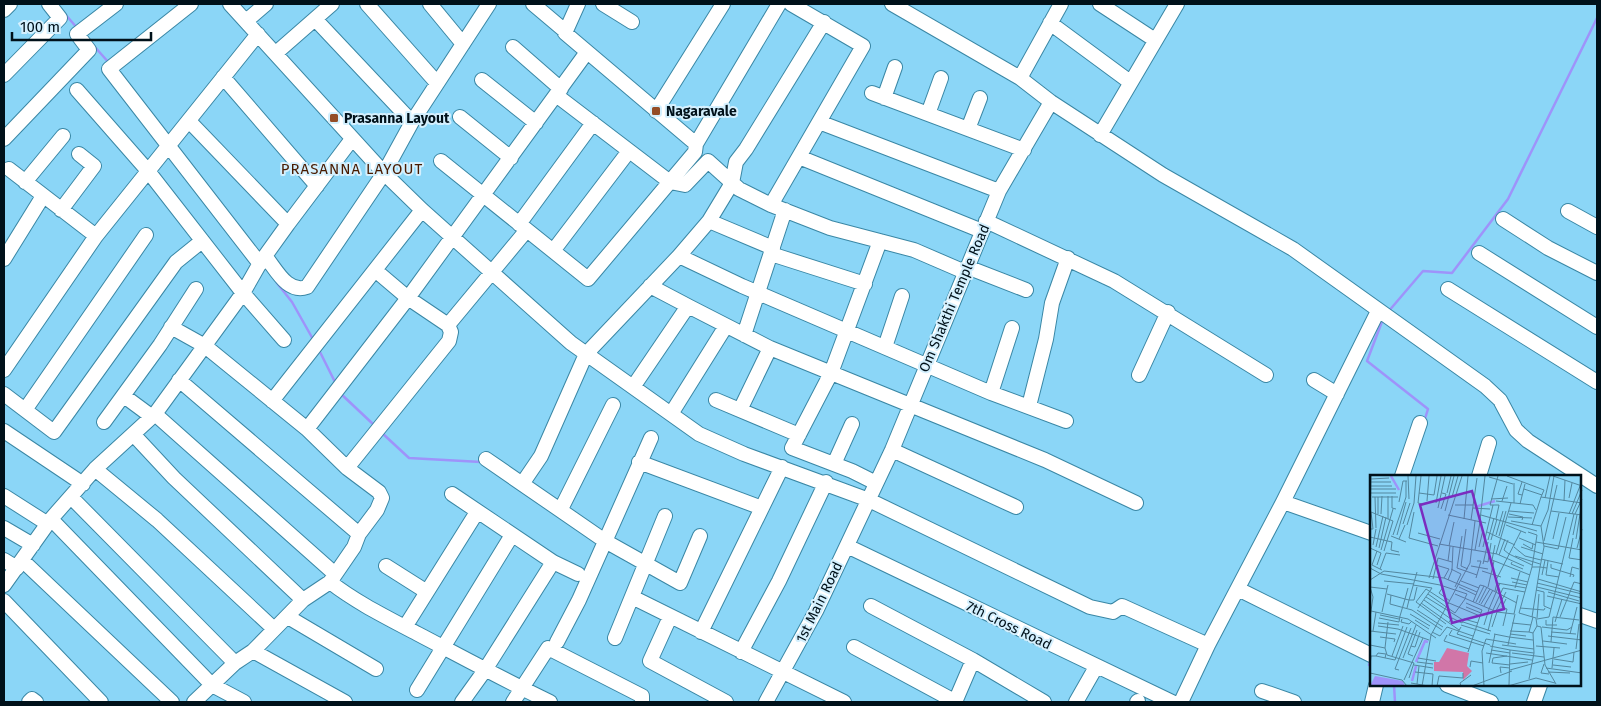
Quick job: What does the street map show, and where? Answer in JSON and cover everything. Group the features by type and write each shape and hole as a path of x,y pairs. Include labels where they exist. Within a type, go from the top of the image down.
{"street":[{"path":"4,10 10,4"},
{"path":"4,75 60,18 49,4"},
{"path":"4,139 89,50 80,31 116,4"},
{"path":"191,4 113,66 170,143 262,260 291,288 299,290 307,287 384,173 412,122 489,4"},
{"path":"230,4 352,139 422,210 571,343 699,434 869,500 1090,607 1113,612 1122,606 1208,645"},
{"path":"246,21 266,4"},
{"path":"276,53 316,20 332,4"},
{"path":"367,4 437,83"},
{"path":"430,4 463,44"},
{"path":"533,4 696,144"},
{"path":"565,31 578,4"},
{"path":"602,4 632,22"},
{"path":"656,111 723,4"},
{"path":"441,161 588,279 695,152 696,144 779,4"},
{"path":"771,205 863,46 791,4"},
{"path":"892,4 1020,78 1051,102 1163,175 1293,249 1485,386 1500,400 1516,430 1528,441 1580,475"},
{"path":"1020,78 1060,4"},
{"path":"1100,4 1155,40"},
{"path":"1100,135 1177,4"},
{"path":"316,20 412,122"},
{"path":"522,484 541,456 586,354 679,256 709,221 732,183 736,162 746,149 824,22"},
{"path":"1050,23 1130,82"},
{"path":"4,370 96,236 258,34"},
{"path":"513,47 558,92 593,123 670,182 685,185 708,161 732,183 771,205 830,228 914,250 1026,290"},
{"path":"307,429 453,238 587,52"},
{"path":"895,67 878,95 1024,150"},
{"path":"223,77 317,186"},
{"path":"928,114 941,78"},
{"path":"482,80 536,123"},
{"path":"77,90 148,172 243,293 284,340"},
{"path":"968,129 980,98"},
{"name":"Om Shakthi Temple Road","path":"869,500 892,450 999,191 1051,102"},
{"path":"460,118 511,158"},
{"path":"189,121 288,224"},
{"path":"819,122 999,191"},
{"path":"448,326 493,273 593,123"},
{"path":"26,182 63,136"},
{"path":"4,586 49,522 96,469 153,415 243,293 262,260 352,139"},
{"path":"553,251 629,150"},
{"path":"61,210 94,166 79,154"},
{"path":"799,157 1068,258 1114,281 1168,312 1266,374"},
{"path":"6,170 26,182 96,236"},
{"path":"4,259 43,196"},
{"path":"272,401 422,210"},
{"path":"744,335 785,210"},
{"path":"1568,211 1597,227"},
{"path":"1503,219 1548,248 1597,273"},
{"path":"709,221 772,251 865,284"},
{"path":"25,410 146,235"},
{"path":"4,394 54,432 176,262 202,241"},
{"path":"876,483 792,448 831,373 880,241"},
{"path":"1479,253 1597,327"},
{"path":"679,256 991,394 1029,406 1066,421"},
{"path":"1029,406 1046,339 1052,303 1068,258"},
{"path":"347,468 449,341 451,332 448,326 408,298 375,270"},
{"path":"650,286 770,348 1045,460 1136,503"},
{"path":"104,422 172,327 196,288"},
{"path":"1448,289 1597,382"},
{"path":"886,347 902,296"},
{"path":"632,387 688,306"},
{"path":"1139,375 1168,312"},
{"path":"1181,702 1208,645 1337,394 1383,315"},
{"path":"671,414 726,326"},
{"path":"172,327 205,346 307,429 347,468 379,492 382,498 359,534 354,547 333,578 303,600 253,650 235,663 194,702"},
{"path":"991,394 1012,328"},
{"path":"740,410 770,348"},
{"path":"179,380 359,534"},
{"path":"1314,380 1337,394"},
{"path":"124,396 153,415 333,578 345,594 485,670 550,702"},
{"path":"716,400 799,435"},
{"path":"561,509 613,405"},
{"path":"1402,475 1420,423"},
{"path":"834,464 852,424"},
{"path":"4,431 83,484"},
{"path":"133,434 174,478 303,600"},
{"path":"557,642 579,600 651,438"},
{"path":"1479,475 1489,442"},
{"path":"892,450 1016,507"},
{"path":"486,459 605,541 680,583 700,536"},
{"path":"639,462 762,508"},
{"path":"701,632 782,467"},
{"path":"96,469 157,520 273,628"},
{"path":"1581,476 1597,486"},
{"path":"741,652 779,581 826,482"},
{"path":"452,494 553,562 578,574"},
{"path":"4,496 49,522 212,684 244,702"},
{"path":"72,498 235,663"},
{"name":"1st Main Road","path":"766,702 784,672 869,500"},
{"path":"1283,502 1370,533"},
{"path":"405,627 477,512"},
{"path":"615,638 665,516"},
{"path":"4,528 33,545"},
{"path":"417,690 512,535"},
{"name":"7th Cross Road","path":"847,546 1172,702"},
{"path":"4,560 20,564 172,702"},
{"path":"462,702 485,670 553,562"},
{"path":"386,566 427,592"},
{"path":"1238,589 1369,654"},
{"path":"632,597 844,702"},
{"path":"4,601 101,702"},
{"path":"870,606 973,660 1044,702"},
{"path":"1581,615 1597,621"},
{"path":"288,617 376,669"},
{"path":"670,617 650,661 726,702"},
{"path":"854,647 956,702 973,660"},
{"path":"513,702 548,648 642,696 642,702"},
{"path":"253,650 345,702"},
{"path":"1076,702 1096,667"},
{"path":"1372,702 1376,686"},
{"path":"1450,686 1491,702"},
{"path":"1534,702 1540,686"},
{"path":"1262,691 1294,702"},
{"path":"29,702 32,699 36,702"}],"waterway":[{"path":"65,14 78,29"},
{"path":"1388,312 1423,271 1452,273 1508,199 1597,18"},
{"path":"94,46 110,64"},
{"path":"277,283 292,302 314,341"},
{"path":"1383,319 1367,361 1428,409 1424,422"},
{"path":"318,348 336,384"},
{"path":"340,393 374,425"},
{"path":"382,433 409,458 481,462"},
{"path":"1370,662 1370,666"},
{"path":"1394,686 1395,702"}],"place":[{"name":"Nagaravale","path":"656,111"},
{"name":"Prasanna Layout","path":"334,118"}],"district":[{"name":"PRASANNA LAYOUT","path":"352,169"}]}
